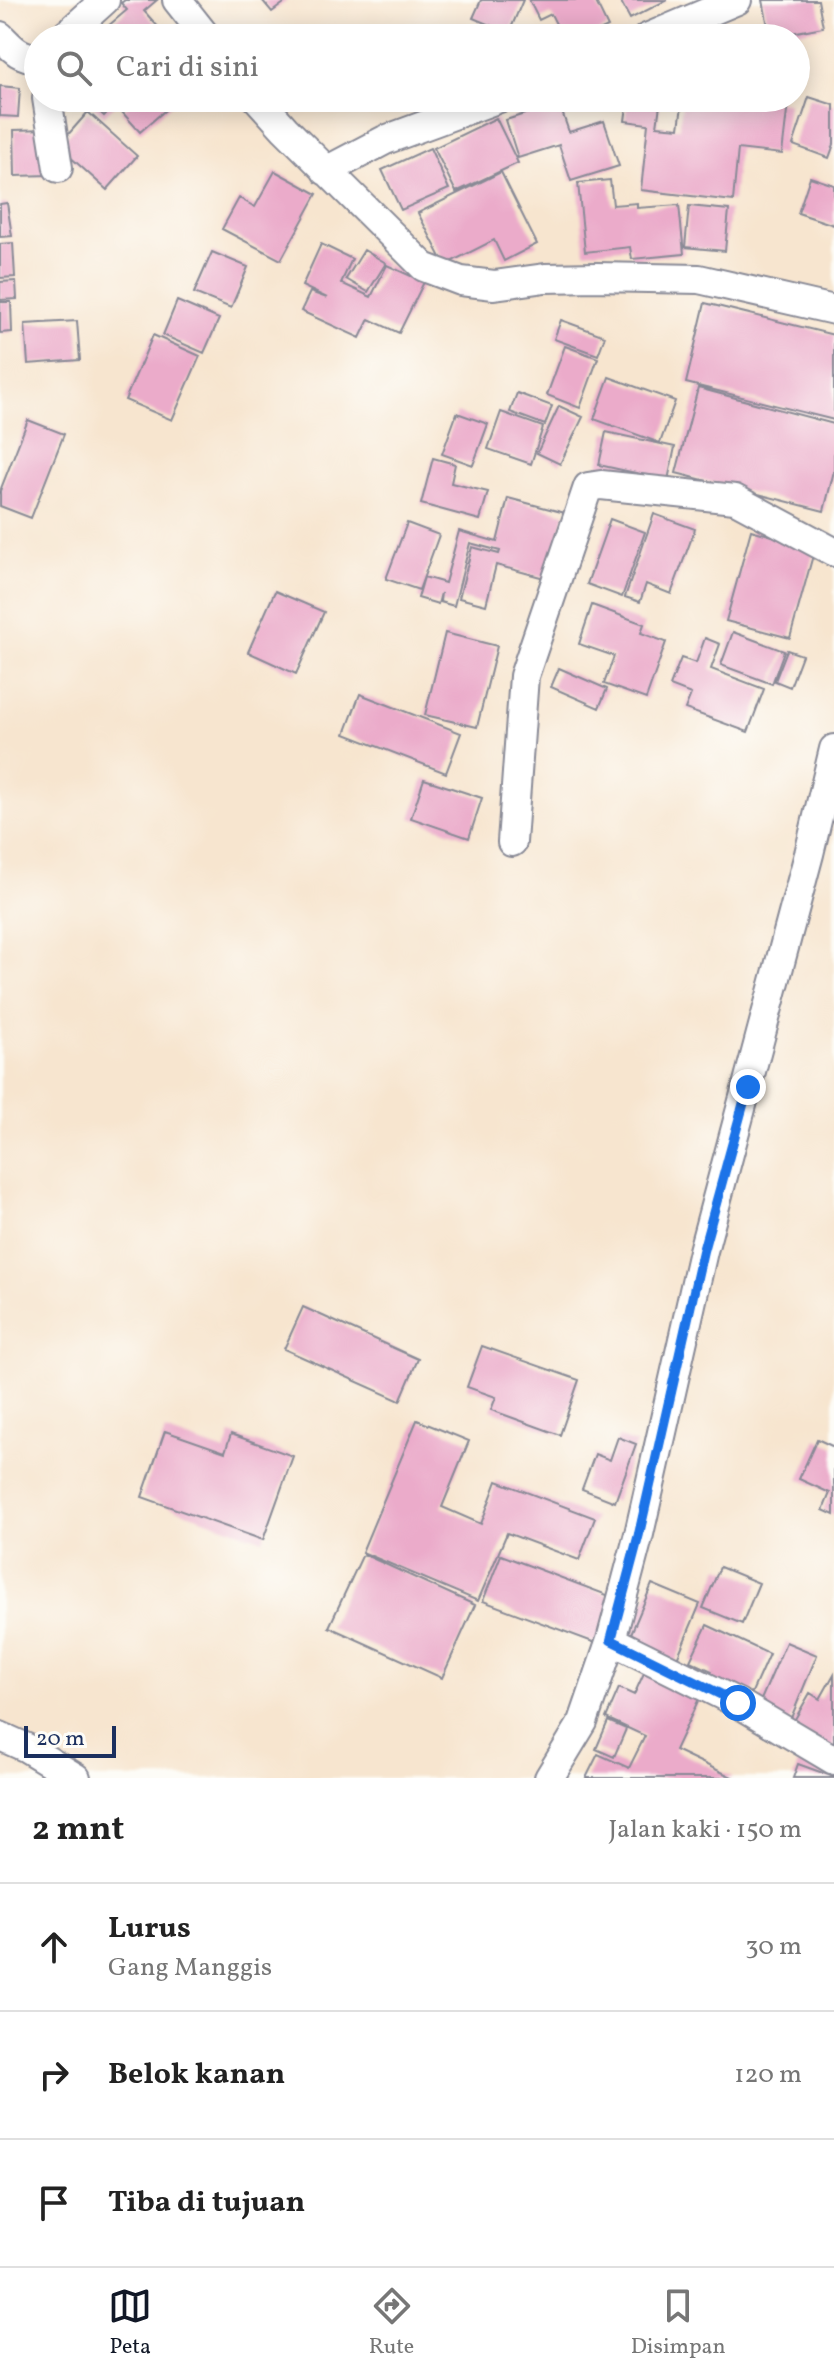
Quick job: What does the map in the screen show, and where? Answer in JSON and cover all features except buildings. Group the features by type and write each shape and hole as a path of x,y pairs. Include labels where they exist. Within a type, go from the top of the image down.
{"street":[{"path":"78,24 105,0"},
{"path":"177,0 196,24"},
{"path":"680,24 737,0"},
{"path":"0,36 11,49 24,57"},
{"path":"49,112 58,168"},
{"path":"270,112 424,267 461,281 494,285 545,278 699,279 834,310"},
{"path":"326,171 385,140 461,112"},
{"path":"512,842 524,676 588,487 601,485 735,499 834,552"},
{"path":"549,1778 583,1722 611,1640 639,1534 703,1251 834,749"},
{"path":"611,1640 738,1703 834,1760"},
{"path":"0,1736 27,1748 76,1778"}],"route":[{"path":"738,1703 611,1640 639,1534 703,1251 748,1087"}]}
